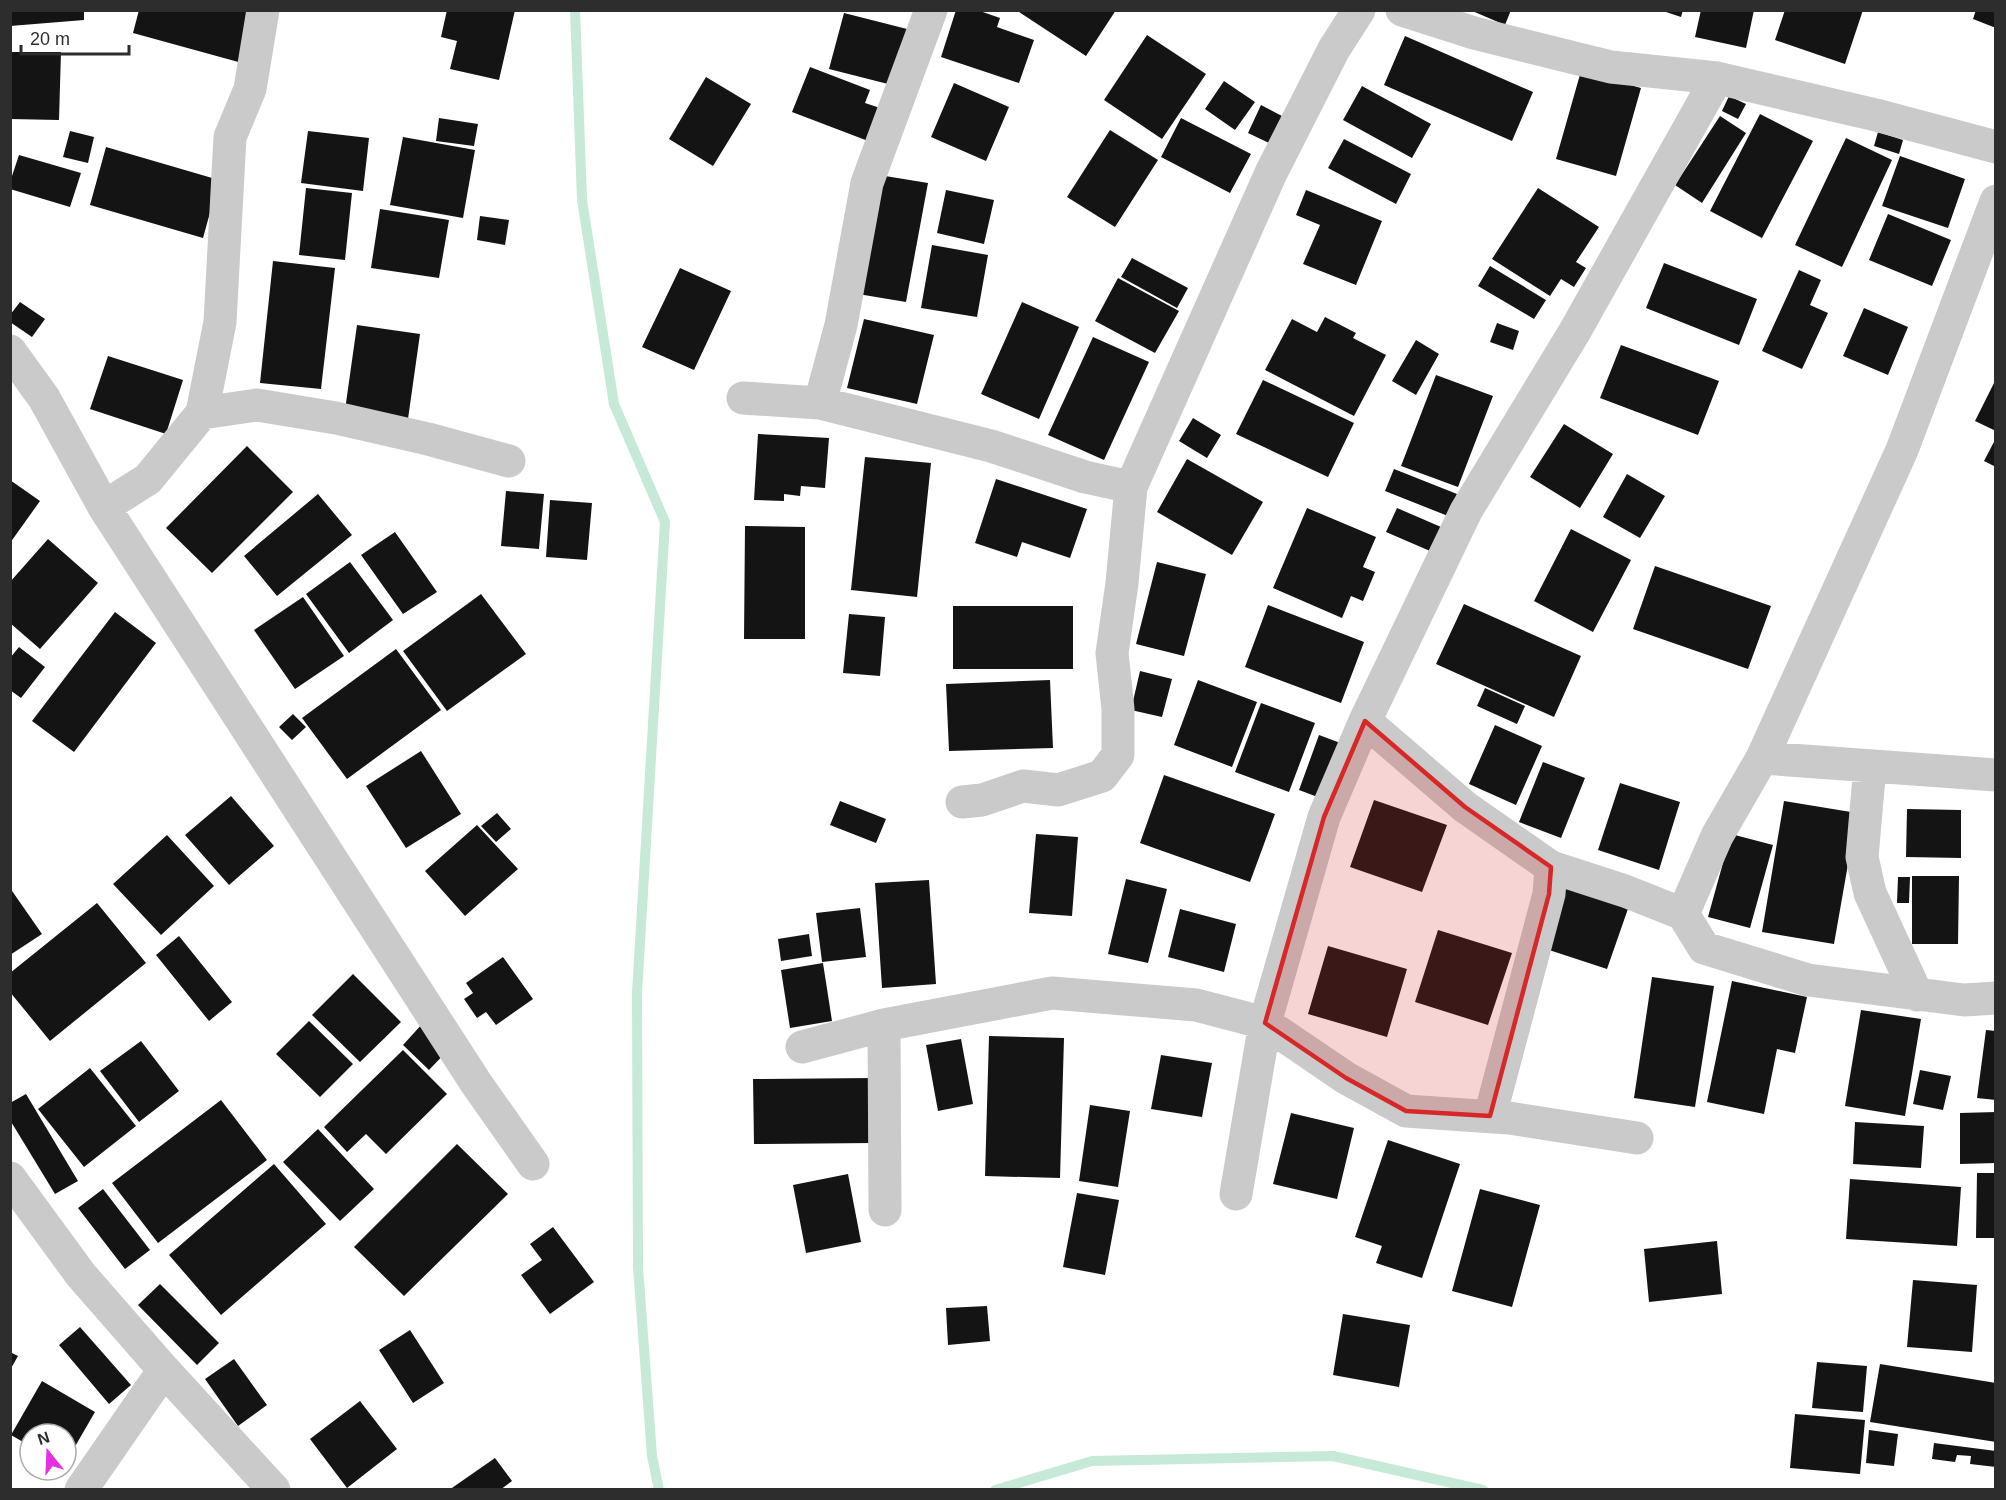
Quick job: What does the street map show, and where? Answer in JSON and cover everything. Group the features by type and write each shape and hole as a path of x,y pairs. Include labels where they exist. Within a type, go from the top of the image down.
{"street":[{"path":"104,507 148,479 202,413 220,322 230,136 250,89 263,10"},
{"path":"820,403 841,325 867,183 931,10"},
{"path":"962,802 982,800 1023,786 1058,790 1102,776 1118,755 1118,709 1112,653 1122,584 1131,487 1271,173 1334,49 1359,10"},
{"path":"1402,10 1474,33 1611,67 1717,78 1876,115 1995,147"},
{"path":"1236,1194 1265,1023 1324,818 1365,721 1466,511 1575,331 1717,78"},
{"path":"1683,914 1717,836 1762,758 1902,450 1995,201"},
{"path":"10,351 44,398 104,507 476,1083 533,1164"},
{"path":"743,398 820,403 991,446 1085,477 1131,487"},
{"path":"202,413 258,405 336,418 428,439 509,461"},
{"path":"1365,721 1465,807 1551,867 1624,891 1683,914 1704,948 1808,980 1964,1000 1995,998"},
{"path":"1762,758 1995,775"},
{"path":"1870,766 1862,857 1870,893 1917,994"},
{"path":"1490,1116 1549,894 1551,867"},
{"path":"802,1047 884,1025 1052,993 1196,1005 1265,1023 1346,1078 1406,1111 1490,1116 1637,1138"},
{"path":"884,1025 885,1210"},
{"path":"10,1178 81,1275 274,1490"},
{"path":"81,1490 164,1370"}],"highlighted area":[{"path":"1365,721 1465,807 1551,867 1549,894 1490,1116 1406,1111 1346,1078 1265,1023 1324,817"}],"building":[{"path":"10,10 84,10 84,20 10,26"},
{"path":"139,10 256,10 242,63 133,33"},
{"path":"447,10 515,10 499,80 450,69 457,41 441,37"},
{"path":"956,10 977,10 1000,18 997,27 1034,40 1019,83 941,57"},
{"path":"1016,10 1116,10 1086,56"},
{"path":"1470,10 1511,10 1505,25"},
{"path":"1660,10 1683,10 1681,17"},
{"path":"1701,10 1754,10 1746,48 1695,37"},
{"path":"1785,10 1863,10 1845,64 1775,40"},
{"path":"1976,10 1996,10 1996,28 1973,19"},
{"path":"844,13 907,29 892,85 829,69"},
{"path":"1147,35 1206,74 1162,139 1104,100"},
{"path":"1405,36 1533,92 1512,141 1384,85"},
{"path":"10,52 61,52 59,120 10,119"},
{"path":"810,67 870,90 865,103 889,111 876,144 792,112"},
{"path":"1581,71 1641,88 1616,176 1556,159"},
{"path":"706,77 751,104 713,166 669,139"},
{"path":"1224,81 1255,102 1235,130 1205,109"},
{"path":"954,83 1009,107 986,161 931,137"},
{"path":"1362,86 1431,124 1412,158 1343,120"},
{"path":"1729,96 1746,104 1738,119 1722,111"},
{"path":"1261,105 1282,116 1269,143 1248,133"},
{"path":"1760,114 1813,141 1762,238 1710,211"},
{"path":"1720,116 1746,133 1702,203 1675,185"},
{"path":"439,118 478,124 474,146 436,141"},
{"path":"1181,118 1251,154 1230,193 1161,157"},
{"path":"1110,130 1158,160 1115,227 1067,197"},
{"path":"70,131 94,137 88,163 63,157"},
{"path":"308,131 369,138 363,191 301,183"},
{"path":"1878,132 1903,140 1899,154 1874,146"},
{"path":"403,137 475,150 463,218 390,205"},
{"path":"1846,138 1892,160 1842,267 1795,245"},
{"path":"1344,139 1411,174 1396,204 1328,168"},
{"path":"106,147 219,180 203,238 90,205"},
{"path":"19,155 81,173 70,207 10,189"},
{"path":"1900,156 1965,179 1948,228 1882,206"},
{"path":"879,175 928,183 906,302 858,294"},
{"path":"306,188 352,193 345,260 299,255"},
{"path":"1538,188 1599,227 1576,262 1586,268 1574,287 1561,279 1550,296 1492,259"},
{"path":"946,190 994,200 984,244 937,233"},
{"path":"1306,190 1382,221 1356,285 1303,264 1320,225 1296,215"},
{"path":"380,209 449,220 439,278 371,268"},
{"path":"1888,214 1951,240 1932,286 1869,260"},
{"path":"480,216 509,220 505,245 477,240"},
{"path":"932,245 988,255 977,317 921,308"},
{"path":"1132,258 1188,288 1177,308 1121,277"},
{"path":"273,261 335,268 321,389 260,383"},
{"path":"1664,263 1757,299 1739,345 1646,308"},
{"path":"1490,266 1546,300 1534,319 1478,286"},
{"path":"680,268 731,291 694,370 642,347"},
{"path":"1799,270 1821,280 1810,305 1828,313 1802,369 1762,351"},
{"path":"1118,278 1179,311 1155,353 1095,321"},
{"path":"20,302 45,319 32,337 10,322 10,315"},
{"path":"1022,302 1079,327 1039,419 981,394"},
{"path":"1864,308 1908,327 1888,375 1843,356"},
{"path":"1325,317 1356,333 1353,338 1386,355 1354,416 1265,370 1292,319 1317,332"},
{"path":"864,319 934,335 917,404 847,388"},
{"path":"1497,323 1519,331 1513,350 1490,342"},
{"path":"357,325 420,334 408,419 345,410"},
{"path":"1093,337 1149,362 1104,460 1048,435"},
{"path":"1416,340 1439,354 1416,395 1392,381"},
{"path":"1621,345 1719,381 1698,435 1600,398"},
{"path":"108,356 183,380 166,434 90,409"},
{"path":"1436,375 1493,396 1458,487 1401,466"},
{"path":"1996,379 1996,431 1975,421"},
{"path":"1263,380 1354,423 1328,477 1236,434"},
{"path":"1193,418 1221,435 1207,458 1179,441"},
{"path":"1564,424 1613,454 1580,508 1530,477"},
{"path":"758,434 829,438 825,488 801,486 800,496 784,494 784,501 754,500"},
{"path":"1996,438 1996,467 1984,461"},
{"path":"247,446 293,492 212,573 166,528"},
{"path":"865,457 931,463 917,597 851,590"},
{"path":"1187,459 1263,502 1232,555 1157,512"},
{"path":"1394,469 1457,494 1448,516 1385,491"},
{"path":"1627,474 1665,496 1640,538 1603,517"},
{"path":"996,479 1087,509 1070,558 1022,542 1017,557 975,543"},
{"path":"10,480 40,501 10,543"},
{"path":"506,491 544,494 539,549 501,546"},
{"path":"318,494 352,535 277,596 244,556"},
{"path":"550,500 592,503 587,560 546,557"},
{"path":"1307,508 1376,537 1363,567 1375,572 1363,601 1351,596 1342,618 1273,588"},
{"path":"1397,508 1448,530 1437,554 1386,532"},
{"path":"745,526 805,527 805,639 744,639"},
{"path":"1571,529 1631,560 1593,632 1534,601"},
{"path":"395,532 437,592 403,614 361,555"},
{"path":"48,539 98,583 40,649 10,623 10,582"},
{"path":"350,562 393,620 349,653 306,594"},
{"path":"1157,562 1206,574 1184,656 1136,644"},
{"path":"1655,566 1771,606 1748,669 1633,629"},
{"path":"481,594 526,654 447,711 403,651"},
{"path":"303,597 344,656 295,689 254,630"},
{"path":"1464,604 1581,656 1554,717 1436,664"},
{"path":"1268,605 1364,642 1341,703 1245,667"},
{"path":"953,606 1073,606 1073,669 953,669"},
{"path":"115,612 156,643 74,752 32,721"},
{"path":"849,614 885,617 880,676 843,673"},
{"path":"19,647 45,667 21,698 10,690 10,658"},
{"path":"396,649 441,710 347,779 302,718"},
{"path":"1140,671 1172,679 1162,717 1131,710"},
{"path":"1050,680 1053,748 949,751 946,684"},
{"path":"1198,680 1257,702 1232,767 1174,745"},
{"path":"1485,688 1525,706 1517,724 1477,706"},
{"path":"1261,703 1315,723 1289,792 1235,772"},
{"path":"293,714 306,727 292,740 279,727"},
{"path":"1495,725 1542,746 1516,805 1469,784"},
{"path":"1319,735 1343,744 1323,799 1299,790"},
{"path":"421,751 461,814 406,848 366,786"},
{"path":"1543,762 1585,778 1561,838 1519,822"},
{"path":"1164,775 1275,814 1250,882 1140,843"},
{"path":"1620,783 1680,802 1659,870 1598,850"},
{"path":"231,796 274,846 229,885 185,835"},
{"path":"1374,800 1447,825 1422,892 1350,867"},
{"path":"840,801 886,819 876,843 830,825"},
{"path":"1784,801 1857,813 1834,944 1762,932"},
{"path":"1907,809 1961,810 1961,858 1906,857"},
{"path":"497,813 511,829 496,842 481,826"},
{"path":"477,825 518,869 465,916 425,871"},
{"path":"1036,834 1078,837 1072,916 1029,913"},
{"path":"1731,834 1773,845 1750,928 1708,917"},
{"path":"167,835 214,886 161,935 113,884"},
{"path":"1912,876 1959,876 1958,944 1912,944"},
{"path":"1898,877 1910,877 1909,903 1897,903"},
{"path":"1126,879 1167,889 1148,963 1108,954"},
{"path":"929,880 936,984 882,988 875,883"},
{"path":"1566,882 1630,903 1607,969 1543,948"},
{"path":"10,888 42,934 10,955"},
{"path":"97,903 146,963 50,1041 10,992 10,973"},
{"path":"860,908 866,957 822,962 816,913"},
{"path":"1180,909 1236,924 1224,972 1168,957"},
{"path":"1438,930 1512,953 1488,1025 1415,1002"},
{"path":"809,934 812,956 781,961 778,939"},
{"path":"179,936 232,1002 209,1021 156,955"},
{"path":"1328,946 1407,969 1387,1037 1308,1014"},
{"path":"503,957 533,999 496,1025 486,1012 477,1018 464,999 473,993 466,983"},
{"path":"823,963 832,1021 790,1028 781,970"},
{"path":"353,974 401,1022 360,1062 312,1015"},
{"path":"1652,977 1714,986 1695,1107 1634,1098"},
{"path":"1732,981 1807,997 1795,1053 1777,1049 1764,1114 1707,1102"},
{"path":"1861,1010 1921,1019 1905,1116 1845,1106"},
{"path":"309,1021 353,1064 320,1097 276,1054"},
{"path":"423,1023 450,1048 429,1070 403,1045"},
{"path":"1986,1030 1996,1031 1996,1100 1977,1098"},
{"path":"989,1036 1064,1038 1060,1178 985,1176"},
{"path":"961,1039 973,1104 938,1111 926,1045"},
{"path":"141,1041 179,1091 139,1122 100,1071"},
{"path":"403,1050 447,1094 386,1154 366,1134 347,1152 324,1127"},
{"path":"1161,1055 1212,1063 1202,1117 1151,1109"},
{"path":"90,1068 136,1126 84,1167 38,1109"},
{"path":"1920,1070 1951,1076 1943,1110 1913,1104"},
{"path":"874,1078 874,1143 754,1144 753,1079"},
{"path":"26,1094 78,1181 55,1194 10,1120 10,1103"},
{"path":"221,1100 267,1160 158,1243 112,1183"},
{"path":"1090,1105 1130,1111 1118,1187 1079,1181"},
{"path":"1996,1112 1996,1163 1960,1164 1960,1113"},
{"path":"1291,1113 1354,1128 1337,1199 1273,1184"},
{"path":"1855,1122 1924,1126 1921,1168 1853,1164"},
{"path":"318,1129 374,1189 340,1221 283,1162"},
{"path":"1388,1140 1460,1164 1422,1278 1376,1263 1382,1246 1355,1237"},
{"path":"457,1144 508,1194 404,1296 354,1247"},
{"path":"274,1164 326,1224 221,1315 169,1255"},
{"path":"1977,1173 1996,1173 1996,1238 1976,1238"},
{"path":"848,1174 861,1242 806,1253 793,1185"},
{"path":"1850,1179 1961,1187 1957,1246 1846,1239"},
{"path":"103,1189 150,1250 125,1269 78,1208"},
{"path":"1480,1189 1540,1205 1512,1307 1452,1291"},
{"path":"1077,1193 1119,1200 1105,1275 1063,1267"},
{"path":"553,1227 594,1282 550,1314 521,1275 542,1260 530,1244"},
{"path":"1717,1241 1722,1294 1649,1302 1644,1249"},
{"path":"1913,1280 1977,1285 1972,1352 1907,1347"},
{"path":"160,1284 219,1343 197,1365 138,1305"},
{"path":"987,1306 990,1341 948,1345 946,1308"},
{"path":"1343,1314 1410,1325 1399,1387 1333,1375"},
{"path":"80,1327 131,1385 109,1404 59,1345"},
{"path":"410,1330 444,1383 413,1403 379,1350"},
{"path":"10,1352 18,1356 10,1370"},
{"path":"234,1359 267,1405 238,1426 205,1379"},
{"path":"1817,1362 1867,1366 1863,1412 1812,1408"},
{"path":"1880,1364 1996,1383 1996,1442 1870,1422"},
{"path":"42,1381 95,1412 78,1441 78,1422 18,1422"},
{"path":"360,1401 397,1449 347,1488 310,1439"},
{"path":"1795,1414 1865,1420 1860,1474 1790,1468"},
{"path":"18,1423 18,1439 11,1435"},
{"path":"1869,1430 1898,1434 1894,1466 1866,1463"},
{"path":"1934,1443 1996,1451 1996,1467 1970,1464 1971,1456 1957,1455 1955,1462 1932,1459"},
{"path":"495,1458 512,1481 500,1490 449,1490"}],"waterway":[{"path":"575,10 582,200 614,404 665,522 637,993 638,1267 652,1456 659,1490"},
{"path":"995,1490 1092,1461 1333,1456 1483,1490"}]}
